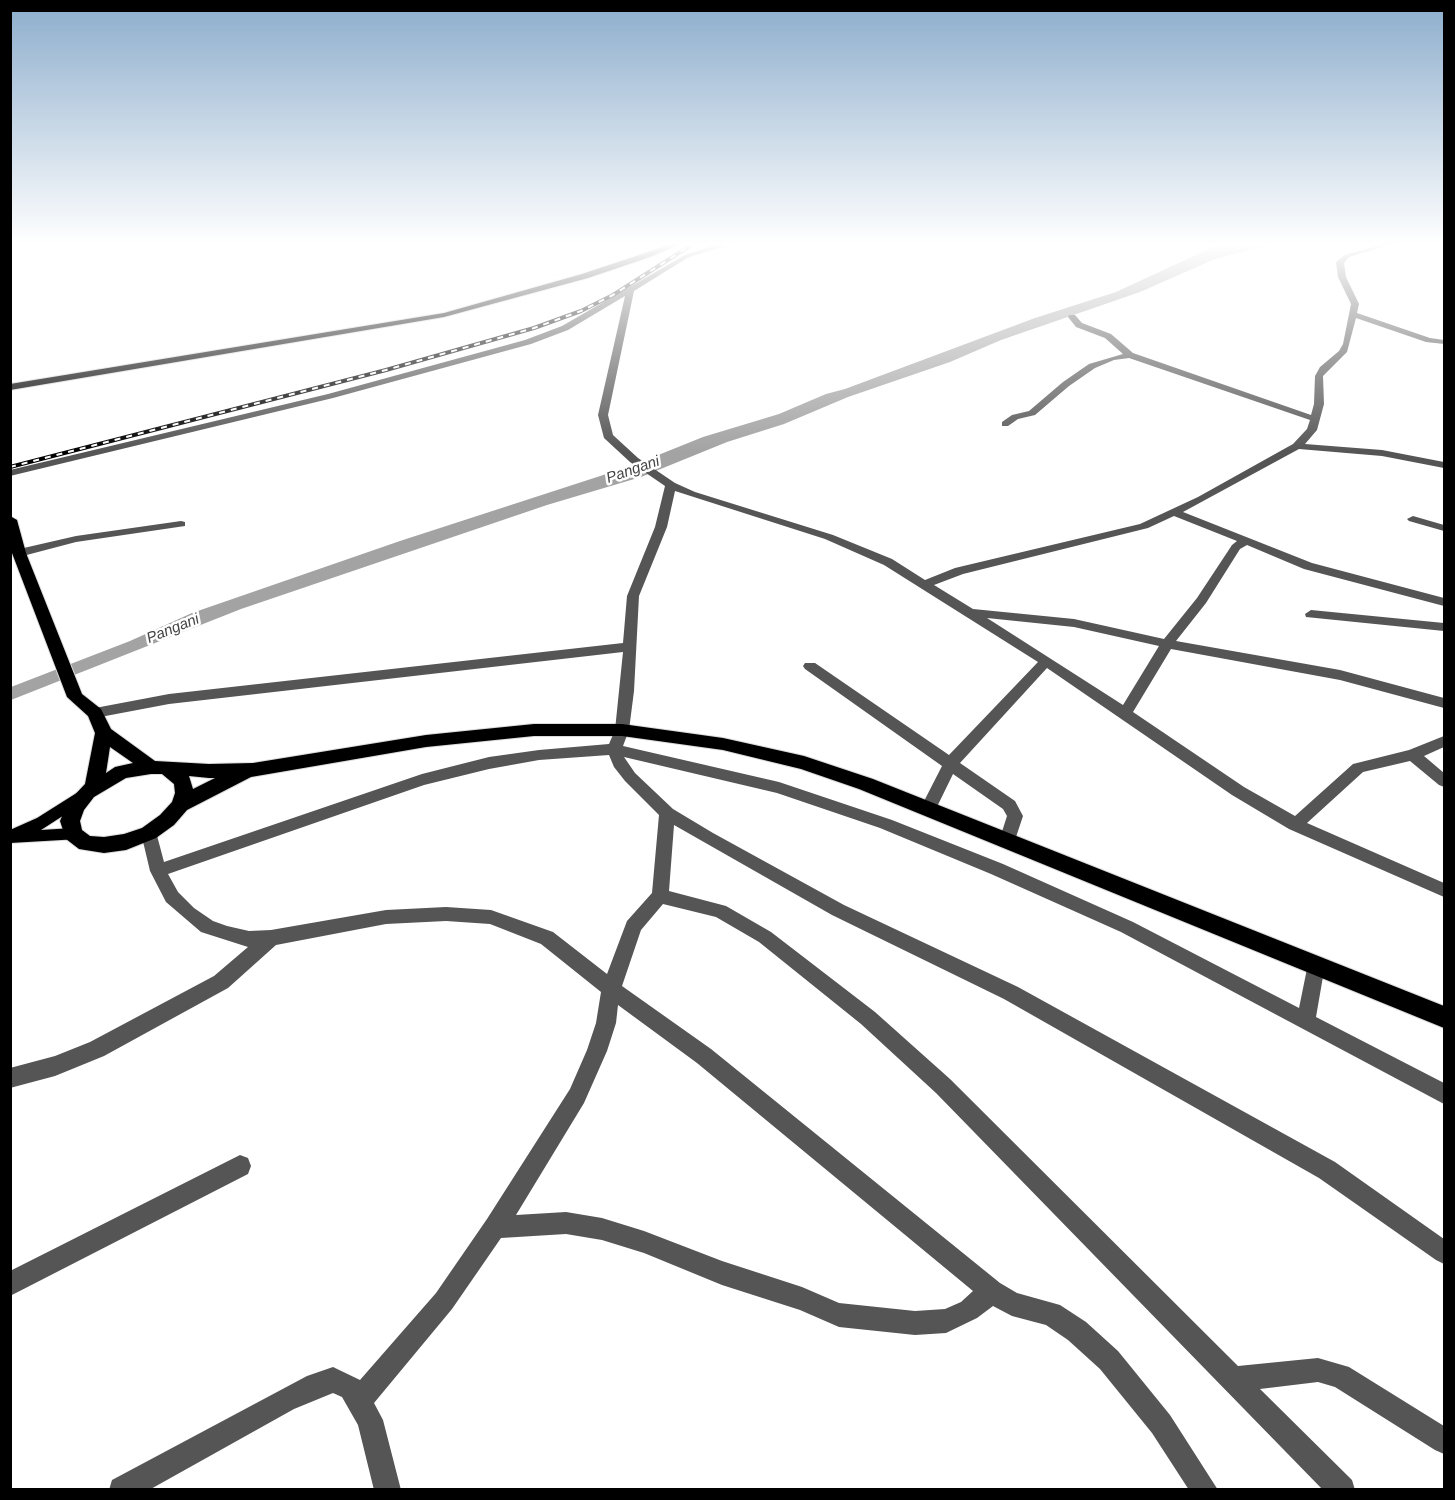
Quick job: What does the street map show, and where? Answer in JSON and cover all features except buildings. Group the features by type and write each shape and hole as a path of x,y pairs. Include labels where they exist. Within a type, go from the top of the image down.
{"highway":[{"path":"10,520 20,553 75,697 95,713 104,733 158,767 176,774 183,782 184,793 180,805"},
{"path":"253,770 158,767 122,772 91,789 75,807 70,821 74,834 86,843 104,845 126,842 149,833 167,820 180,805 220,783 253,770 356,751 481,735 534,730 622,730 723,744 804,763 867,784 1444,1017"},
{"path":"91,789 104,733"}],"main road":[{"path":"10,389 453,312"},
{"path":"10,837 43,822 91,789"},
{"path":"10,837 74,834"}],"street":[{"path":"10,473 330,396 528,342 565,328 592,312"},
{"path":"625,312 603,415 608,436 656,476 671,485 722,505 829,537 863,550 926,584 1274,813 1295,825 1444,890"},
{"path":"926,584 959,571 1113,535 1176,513 1297,446 1312,430 1319,404 1319,376 1323,369 1343,352 1347,344 1352,314 1429,340 1444,342"},
{"path":"1072,317 1079,325 1113,339 1131,355 1315,419"},
{"path":"1005,424 1015,417 1032,413 1066,384 1092,366 1112,358 1131,355"},
{"path":"1297,446 1382,453 1444,465"},
{"path":"671,485 661,527 633,596 627,691 622,730 614,749 619,763 630,777 667,813 707,838 838,910 1011,993 1327,1170 1444,1252"},
{"path":"1176,513 1308,566 1444,602"},
{"path":"1413,519 1444,528"},
{"path":"20,553 76,539 181,524"},
{"path":"1125,713 1167,644 1202,600 1236,547 1244,542"},
{"path":"969,613 1074,622 1167,644 1340,675 1444,703"},
{"path":"1311,614 1444,627"},
{"path":"95,713 169,699 630,647"},
{"path":"928,809 951,763 1046,661"},
{"path":"810,666 1009,805 1016,816 1007,841"},
{"path":"1295,825 1358,768 1413,755 1444,741"},
{"path":"158,871 422,780 489,763 539,755 614,749 779,788 886,825 997,869 1127,927 1444,1095"},
{"path":"1413,755 1444,781"},
{"path":"359,1401 444,1301 495,1227 577,1096 597,1051 606,1023 610,989 633,926 660,896 667,813"},
{"path":"149,833 158,871 172,897 188,914 207,927 249,939 271,938 386,917 446,914 491,917 547,938 610,989 704,1056 992,1291 1012,1304 1051,1314 1077,1331 1108,1360 1161,1424 1205,1490"},
{"path":"660,896 720,911 765,937 868,1018 959,1102 1342,1490"},
{"path":"10,1078 55,1066 97,1049 221,982 271,938"},
{"path":"1306,1020 1316,965"},
{"path":"10,1284 240,1166"},
{"path":"495,1227 566,1223 602,1229 644,1242 722,1273 802,1299 839,1315 915,1323 946,1321 969,1310 992,1291"},
{"path":"1233,1379 1318,1370 1340,1376 1444,1441"},
{"path":"122,1490 316,1385 333,1380 351,1388 370,1420 388,1490"}],"water":[{"name":"Pangani","path":"1054,312 1082,312 1001,340 950,362 848,397 784,424 727,442 641,477 547,505 241,609 11,700 11,687 130,641 192,613 400,541 631,466 703,437 779,414 826,394"}],"railway":[{"path":"10,467 386,370 534,328 578,312"}]}
